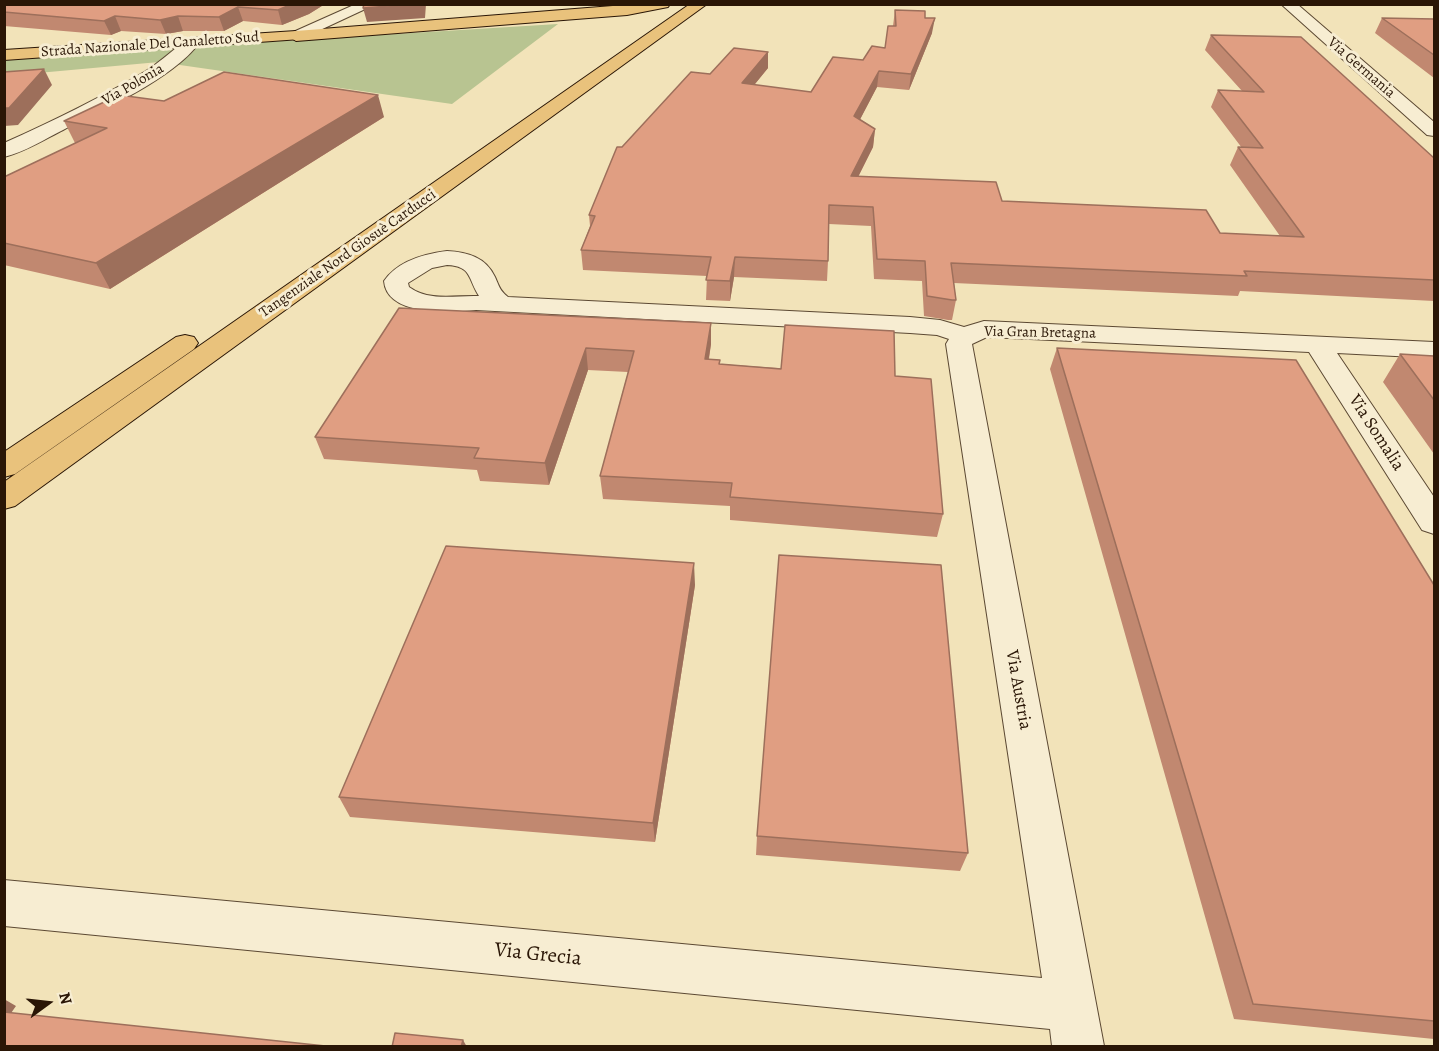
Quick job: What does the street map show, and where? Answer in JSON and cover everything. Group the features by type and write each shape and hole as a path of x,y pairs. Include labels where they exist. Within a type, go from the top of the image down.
{"main road":[{"path":"296,36 681,6"},
{"name":"Tangenziale Nord Giosuè Carducci","path":"4,467 681,6"},
{"name":"Tangenziale Nord Giosuè Carducci","path":"4,498 681,6"},
{"path":"296,36 542,22 566,22 598,27"},
{"name":"Strada Nazionale Del Canaletto Sud","path":"4,55 296,36"}],"street":[{"path":"296,36 369,4"},
{"name":"Via Germania","path":"1288,4 1434,131"},
{"name":"Via Polonia","path":"4,151 63,124 162,69 182,55 191,43"},
{"name":"Via Gran Bretagna","path":"503,304 910,325 940,328 965,336 984,328 1434,350"},
{"name":"Via Austria","path":"965,336 959,344 1074,1026"},
{"name":"Via Somalia","path":"1317,344 1434,522"},
{"name":"Via Grecia","path":"4,903 1074,1026"}],"green space":[{"path":"558,24 452,104 159,62 5,76 5,58"}],"building":[{"path":"4,4 292,4 278,10 238,7 219,17 178,16 160,20 115,16 104,21 4,12"},
{"path":"364,4 415,4 363,8"},
{"path":"895,10 925,11 925,18 935,18 911,74 879,71 854,116 875,129 851,176 996,182 1002,201 1206,210 1220,233 1304,237 1238,147 1263,148 1218,90 1264,92 1211,35 1301,37 1434,158 1434,280 1244,271 1247,276 951,263 956,300 952,300 927,296 925,261 877,259 873,207 829,205 828,261 735,257 730,281 706,280 711,257 581,250 595,216 589,215 617,147 622,147 691,72 710,74 734,48 768,52 742,83 811,92 833,57 863,60 872,46 885,48 888,26 896,26"},
{"path":"1382,18 1434,19 1434,55"},
{"path":"44,69 9,108 4,108 4,72"},
{"path":"224,72 378,95 96,263 4,243 4,177 107,128 64,121 119,95 164,101"},
{"path":"399,308 711,323 705,359 720,360 719,364 781,369 785,325 894,331 895,376 931,379 943,514 730,497 732,483 600,476 634,351 586,348 545,463 474,458 479,448 315,437"},
{"path":"1057,348 1296,360 1434,585 1434,1021 1253,1004"},
{"path":"1400,354 1434,356 1434,400"},
{"path":"446,546 694,563 653,823 339,797"},
{"path":"779,555 941,565 968,853 757,836"},
{"path":"4,1012 335,1047 4,1047"},
{"path":"395,1033 463,1040 461,1047 392,1047"}]}
